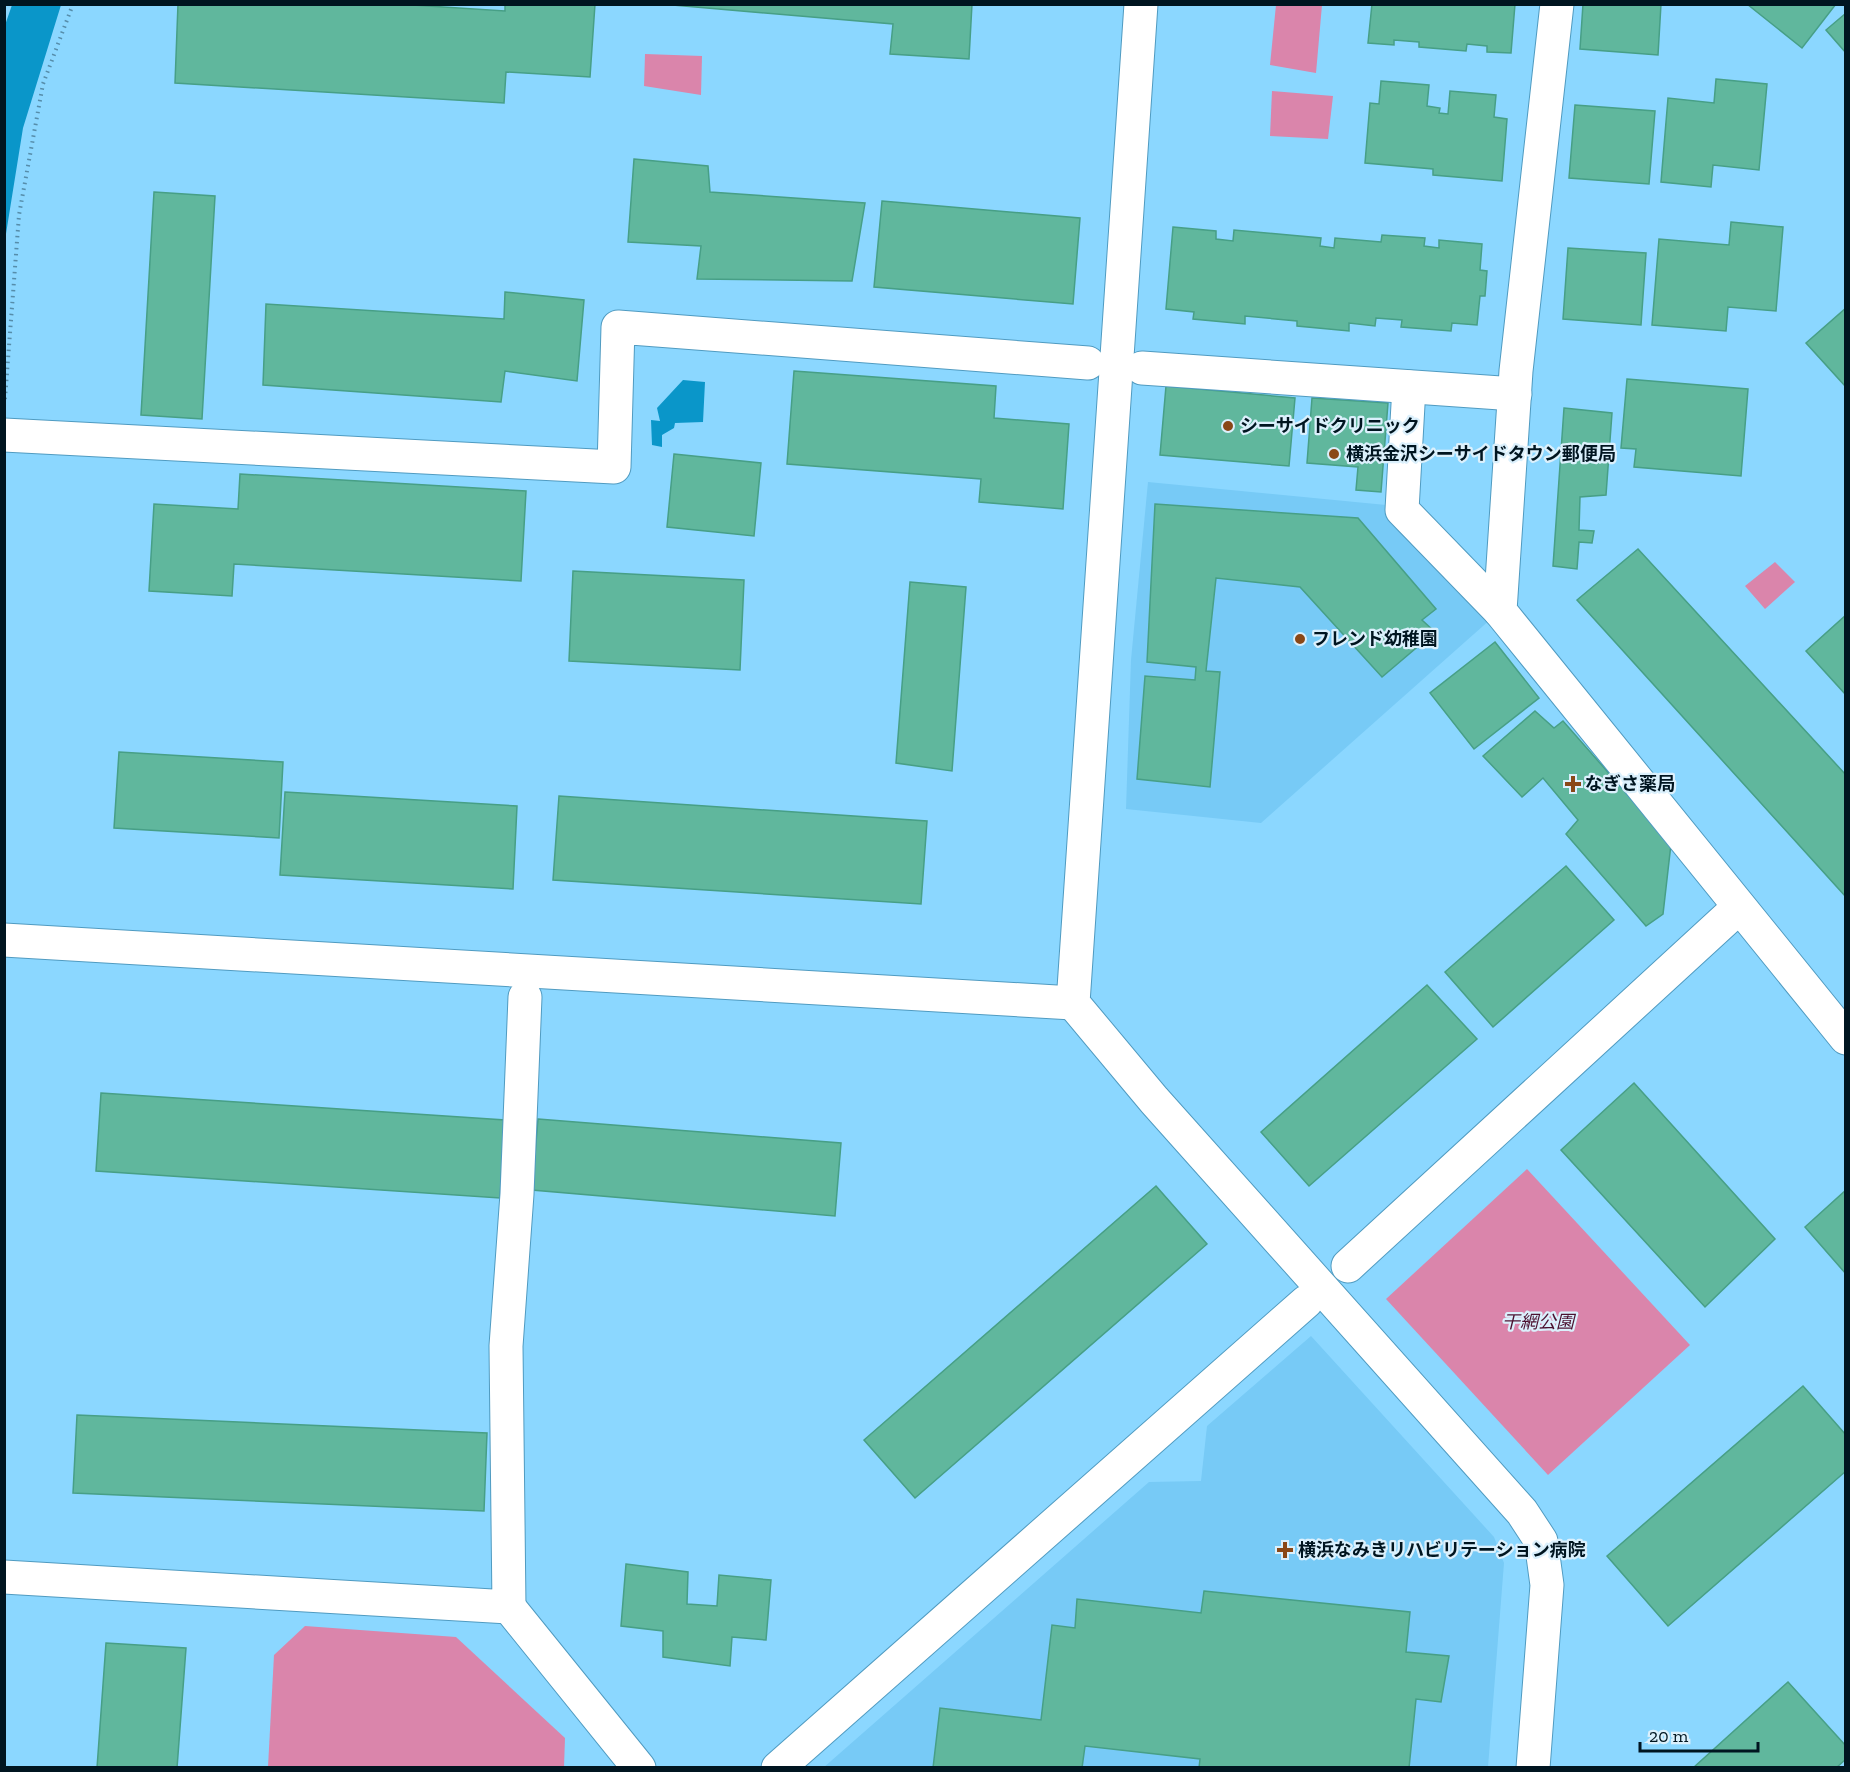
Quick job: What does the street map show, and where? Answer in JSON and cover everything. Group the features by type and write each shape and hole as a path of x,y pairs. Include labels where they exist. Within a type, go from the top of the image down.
{"street":[{"path":"1141,4 1073,1003 1154,1100 1522,1512 1540,1541 1547,1585 1533,1767"},
{"path":"1500,611 1515,394 1557,4"},
{"path":"4,435 614,467 618,327 1088,363"},
{"path":"1142,368 1515,394"},
{"path":"1409,387 1402,510 1500,611 1845,1038"},
{"path":"1348,1266 1738,908"},
{"path":"4,940 1073,1003"},
{"path":"525,997 517,1194 506,1346 509,1607 639,1767"},
{"path":"778,1767 1306,1302"},
{"path":"4,1577 509,1607"}],"path":[{"path":"5,400 19,215 43,84 73,4"}],"shaded area":[{"path":"12,5 61,5 23,128 5,240 4,28"},
{"path":"683,380 705,382 703,422 675,423 674,428 662,435 662,447 652,445 651,420 660,421 657,408"},
{"name":"フレンド幼稚園","path":"1148,482 1386,505 1492,618 1261,823 1126,809 1131,660"},
{"name":"横浜なみきリハビリテーション病院","path":"1311,1336 1494,1537 1504,1563 1488,1767 823,1768 1149,1482 1201,1481 1207,1426"}],"green space":[{"path":"1276,5 1322,5 1316,73 1270,65"},
{"path":"645,54 702,56 701,95 644,86"},
{"path":"1272,91 1333,96 1328,139 1270,136"},
{"path":"1775,562 1795,582 1765,609 1745,586"},
{"name":"干網公園","path":"1527,1169 1690,1345 1548,1475 1386,1299"},
{"path":"305,1626 456,1637 565,1738 564,1767 268,1767 274,1655"}],"building":[{"path":"178,4 397,4 505,11 505,4 595,4 590,77 506,72 504,103 175,83"},
{"path":"661,4 972,4 969,59 890,54 893,24"},
{"path":"1372,4 1515,4 1511,53 1487,52 1487,46 1467,44 1466,51 1419,47 1419,42 1394,40 1394,45 1368,43"},
{"path":"1583,4 1661,4 1658,55 1580,49"},
{"path":"1747,4 1836,4 1802,48"},
{"path":"1846,13 1846,53 1826,30"},
{"path":"1716,79 1767,84 1759,170 1713,165 1711,187 1661,182 1668,98 1714,103"},
{"path":"1381,81 1429,85 1427,106 1440,108 1439,113 1448,114 1450,91 1496,95 1494,117 1507,119 1502,181 1433,175 1433,169 1365,163 1370,103 1379,104"},
{"path":"1575,105 1655,111 1649,184 1569,178"},
{"path":"634,159 708,166 710,192 865,203 852,281 697,279 701,246 628,242"},
{"path":"154,192 215,196 202,419 141,415"},
{"path":"882,201 1080,218 1073,304 874,287"},
{"path":"1731,222 1783,227 1776,311 1728,307 1726,331 1652,325 1659,239 1729,245"},
{"path":"1173,227 1216,231 1216,239 1233,241 1234,230 1321,238 1320,246 1334,248 1335,238 1381,242 1382,235 1425,238 1424,246 1439,248 1439,240 1482,244 1480,270 1487,271 1485,296 1480,296 1477,325 1452,323 1451,331 1401,327 1402,320 1376,318 1375,326 1349,323 1349,331 1297,326 1297,321 1245,316 1245,324 1193,319 1194,312 1166,309"},
{"path":"1568,248 1646,253 1641,325 1563,319"},
{"path":"505,292 584,300 577,381 505,371 501,402 263,385 266,304 504,319"},
{"path":"1846,308 1846,387 1806,343"},
{"path":"794,371 996,386 994,418 1069,424 1063,509 979,502 981,479 787,464"},
{"path":"1627,379 1748,389 1741,476 1634,467 1636,449 1621,448"},
{"name":"シーサイドクリニック","path":"1166,386 1295,398 1289,466 1160,455"},
{"path":"1312,398 1388,403 1381,492 1356,490 1358,467 1307,463"},
{"path":"1564,408 1612,413 1606,495 1580,497 1579,530 1594,531 1592,543 1579,542 1577,569 1553,566"},
{"path":"674,454 761,463 754,536 667,527"},
{"path":"240,474 526,491 521,581 234,564 232,596 149,591 154,504 238,509"},
{"path":"1155,504 1358,518 1436,609 1422,620 1435,632 1382,677 1300,587 1216,578 1206,671 1220,672 1210,787 1137,779 1145,676 1195,680 1196,667 1147,662"},
{"path":"1638,549 1846,775 1846,897 1577,600"},
{"path":"573,571 744,580 740,670 569,661"},
{"path":"910,582 966,587 952,771 896,763"},
{"path":"1846,615 1846,695 1806,651"},
{"path":"1495,642 1539,698 1474,749 1430,693"},
{"path":"1535,711 1554,728 1563,721 1671,844 1663,914 1646,926 1566,834 1578,820 1543,778 1522,797 1483,756"},
{"path":"119,752 283,762 279,838 114,828"},
{"path":"285,792 517,806 513,889 280,875"},
{"path":"559,796 927,821 921,904 553,880"},
{"path":"1566,866 1614,920 1493,1027 1445,972"},
{"path":"1427,985 1477,1039 1309,1186 1261,1132"},
{"path":"1634,1083 1775,1239 1705,1307 1561,1150"},
{"path":"101,1093 505,1120 500,1198 96,1171"},
{"path":"538,1119 841,1143 835,1216 532,1190"},
{"path":"1156,1186 1207,1244 915,1498 864,1440"},
{"path":"1846,1190 1846,1274 1805,1227"},
{"path":"1803,1386 1846,1435 1846,1471 1668,1626 1607,1556"},
{"path":"77,1415 487,1433 484,1511 73,1493"},
{"path":"626,1564 688,1572 687,1604 717,1606 719,1575 771,1580 766,1640 732,1637 730,1666 663,1657 663,1631 621,1626"},
{"path":"1204,1591 1410,1612 1406,1652 1449,1656 1441,1702 1416,1699 1409,1768 1199,1768 1200,1759 1085,1746 1082,1768 933,1768 940,1708 1041,1720 1052,1625 1075,1628 1077,1599 1201,1613"},
{"path":"106,1643 186,1648 177,1768 97,1768"},
{"path":"1788,1682 1846,1746 1846,1759 1836,1768 1693,1768"}],"place":[{"name":"シーサイドクリニック","path":"1228,426"},
{"name":"横浜金沢シーサイドタウン郵便局","path":"1334,454"},
{"name":"フレンド幼稚園","path":"1300,639"},
{"name":"なぎさ薬局","path":"1573,784"},
{"name":"横浜なみきリハビリテーション病院","path":"1285,1550"}]}
